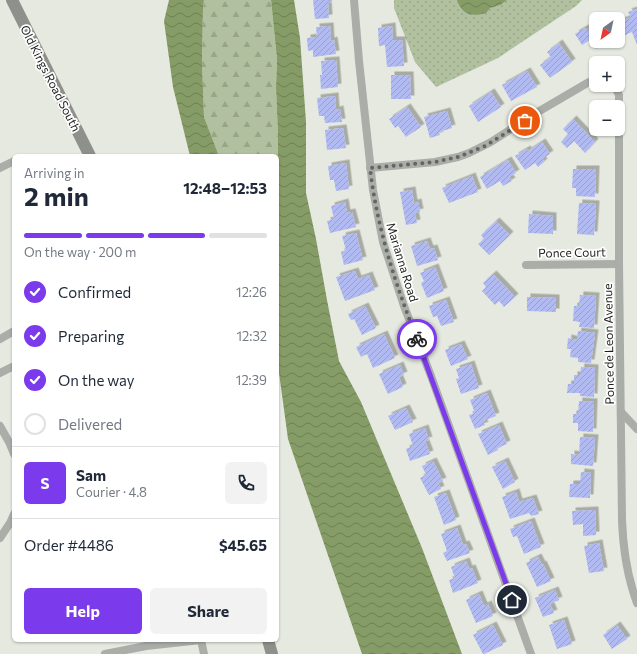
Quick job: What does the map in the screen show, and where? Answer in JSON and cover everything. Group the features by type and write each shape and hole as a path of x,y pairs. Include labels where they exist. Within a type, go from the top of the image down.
{"street":[{"name":"Old Kings Road South","path":"12,0 89,154"},
{"name":"Marianna Road","path":"354,0 372,190 379,223 394,276 508,586 531,654"},
{"path":"370,168 435,162 469,153 492,142 536,113 589,82"},
{"name":"Ponce de Leon Avenue","path":"617,92 622,520 623,539 631,584 637,603"},
{"path":"0,168 12,162"},
{"name":"Ponce Court","path":"526,265 619,264"},
{"path":"0,339 12,332"},
{"path":"0,373 12,367"},
{"path":"621,412 637,429"},
{"path":"0,426 12,449"},
{"path":"0,538 12,519"},
{"path":"105,654 146,646 183,642"},
{"path":"201,642 204,654"},
{"path":"269,642 272,654"}],"green space":[{"path":"204,0 271,0 277,59 276,88 278,154 218,154 204,117 202,62"},
{"path":"394,0 582,0 576,6 498,58 436,87 415,62 394,8"}],"water":[{"path":"169,0 204,0 202,62 204,117 218,154 190,154 173,87 164,21"},
{"path":"271,0 294,0 300,38 306,122 306,193 339,361 361,402 422,548 462,654 362,654 288,439 279,373 279,154 276,88 277,59"},
{"path":"457,0 507,0 500,5 490,8 486,13 472,15 468,14 462,9"}],"building":[{"path":"313,0 332,0 332,2 328,3 329,18 315,19"},
{"path":"637,9 637,45 632,32 625,35 625,19 631,17 628,12"},
{"path":"330,26 331,41 334,40 336,54 313,57 313,50 308,51 307,38 317,37 316,27"},
{"path":"392,26 393,40 402,40 404,66 387,67 385,45 379,46 378,28"},
{"path":"585,28 587,30 589,29 589,41 582,45 575,34"},
{"path":"559,43 572,62 550,78 540,65 551,57 547,52"},
{"path":"336,60 338,87 321,89 321,61"},
{"path":"527,71 537,87 511,101 502,85"},
{"path":"391,75 410,75 411,99 391,99"},
{"path":"491,92 501,107 478,122 469,106"},
{"path":"335,96 336,110 340,109 342,122 325,123 324,116 319,116 317,98"},
{"path":"407,107 421,127 406,137 398,126 395,128 389,119"},
{"path":"447,111 452,128 439,132 440,135 430,138 424,117"},
{"path":"573,119 595,142 585,153 574,141 567,148 561,142 568,134 563,129"},
{"path":"343,128 346,148 327,150 325,130"},
{"path":"542,142 550,154 542,159 544,162 538,167 535,163 525,170 515,156 527,149 528,151"},
{"path":"508,160 516,173 509,177 512,181 503,186 500,181 487,189 480,177"},
{"path":"346,163 349,189 336,191 334,180 330,180 328,166"},
{"path":"573,169 596,169 595,197 576,196 576,188 572,188"},
{"path":"472,176 478,192 449,203 442,188"},
{"path":"412,190 414,203 418,202 420,212 415,213 417,223 406,225 400,192"},
{"path":"345,202 347,213 352,212 356,227 330,233 327,221 334,219 331,206"},
{"path":"579,203 596,204 594,235 577,234"},
{"path":"529,214 553,216 553,234 528,233"},
{"path":"496,221 510,235 489,255 478,244 484,239 481,235"},
{"path":"356,233 363,260 344,265 341,252 346,250 342,236"},
{"path":"427,241 430,249 434,248 438,260 417,266 411,246"},
{"path":"435,267 444,291 427,298 421,283 424,281 420,273"},
{"path":"355,271 358,279 369,275 375,290 345,301 336,277"},
{"path":"493,274 515,297 504,307 499,301 495,305 482,291 486,287 483,283"},
{"path":"580,295 596,296 594,328 579,327 580,322 573,321 574,306 579,306"},
{"path":"527,297 556,298 556,312 527,311"},
{"path":"446,300 454,322 441,326 437,316 433,317 429,306"},
{"path":"365,306 376,328 362,335 354,319 351,320 348,314"},
{"path":"578,331 595,333 591,363 578,362 578,358 570,357 571,349 567,349 568,338 577,340"},
{"path":"384,334 395,358 373,368 367,354 361,357 356,347"},
{"path":"461,344 468,359 451,366 445,350"},
{"path":"471,364 479,388 461,394 456,379 459,378 456,369"},
{"path":"400,365 404,375 399,377 403,387 388,394 379,374"},
{"path":"581,367 595,368 594,397 580,396 580,393 567,393 568,384 574,384 574,375 580,375"},
{"path":"487,393 496,416 483,421 485,425 475,429 469,415 475,413 470,400"},
{"path":"579,401 594,402 593,432 578,431 578,423 573,423 573,414 578,414"},
{"path":"406,408 413,422 395,430 388,416"},
{"path":"499,425 507,444 497,448 498,450 488,455 478,434"},
{"path":"425,428 429,440 425,441 430,454 410,461 406,449 413,446 409,434"},
{"path":"580,437 595,438 593,466 571,464 571,454 579,455"},
{"path":"433,461 443,481 438,483 441,489 429,495 420,478 426,475 422,466"},
{"path":"505,461 515,482 503,489 492,467"},
{"path":"581,472 591,473 590,498 569,497 570,484 580,484"},
{"path":"516,492 519,502 533,498 539,514 531,516 529,513 510,519 502,497"},
{"path":"446,493 456,520 444,525 434,497"},
{"path":"595,510 596,535 583,536 583,524 573,525 572,511"},
{"path":"531,521 541,547 524,554 517,536 513,537 510,529"},
{"path":"457,528 463,545 466,544 470,553 447,561 443,553 447,551 441,534"},
{"path":"599,543 604,571 589,573 584,546"},
{"path":"538,557 551,581 537,587 526,563"},
{"path":"466,561 469,569 472,568 478,583 453,593 449,580 455,578 451,567"},
{"path":"555,590 559,600 550,604 554,613 543,617 535,598"},
{"path":"479,594 484,606 488,604 493,616 476,623 466,600"},
{"path":"564,620 572,644 557,649 549,625"},
{"path":"493,625 503,645 483,654 473,635"},
{"path":"617,625 627,639 612,649 603,635"}],"way so far":[{"path":"417,339 404,306 383,242 372,190 370,168 435,162 458,157 485,146 525,121"}],"route":[{"path":"417,339 512,600"}]}
